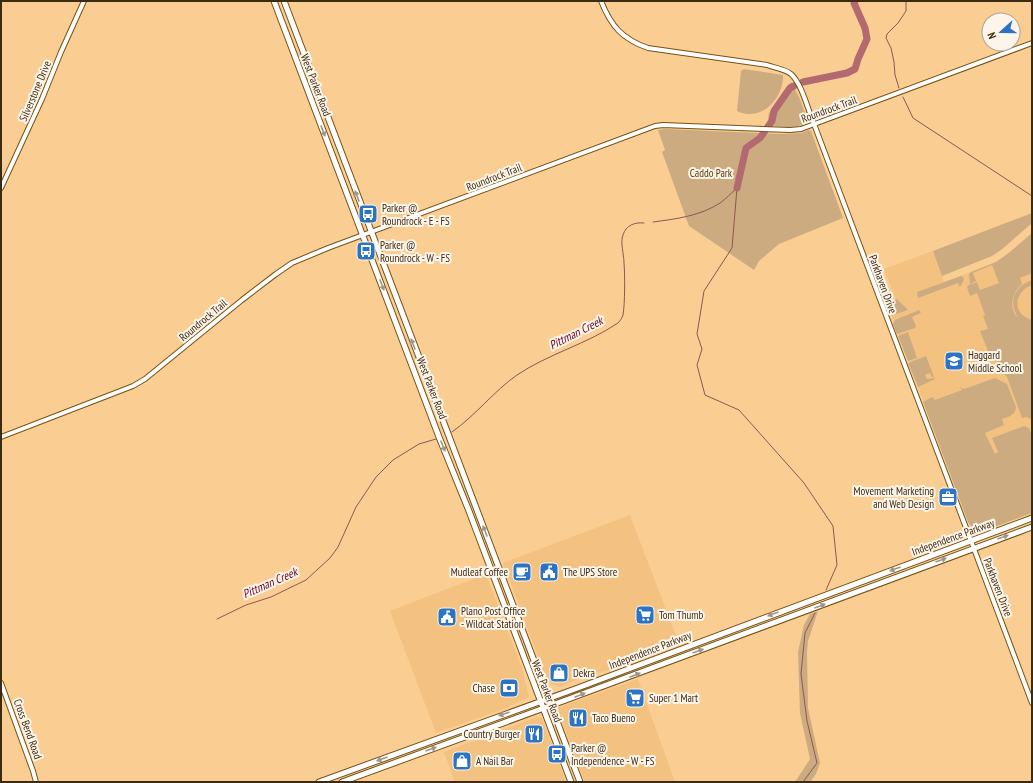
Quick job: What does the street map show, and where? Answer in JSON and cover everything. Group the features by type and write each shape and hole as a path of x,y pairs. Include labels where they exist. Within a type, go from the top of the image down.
{"main road":[{"name":"West Parker Road","path":"274,1 571,782"},
{"name":"West Parker Road","path":"284,1 580,782"},
{"name":"Independence Parkway","path":"319,782 1032,518"},
{"name":"Independence Parkway","path":"342,782 543,709 1032,526"},
{"path":"485,554 492,551"},
{"path":"500,596 508,593"},
{"path":"518,641 526,638"},
{"path":"606,677 609,684"},
{"path":"480,723 483,731"},
{"path":"566,768 574,765"}],"street":[{"name":"Silverstone Drive","path":"1,188 42,99 84,1"},
{"name":"Parkhaven Drive","path":"601,1 614,27 638,45 659,50 767,65 781,69 790,74 800,88 1032,703"},
{"name":"Roundrock Trail","path":"1,437 134,386 145,379 242,300 286,267 321,251 655,126 662,125 774,130 801,129 1032,43"},
{"name":"Cross Bend Road","path":"1,683 34,771 36,782"}],"shaded area":[{"name":"Haggard Middle School","path":"933,251 944,282 995,263 1032,272 1032,513 937,438 887,304 896,300 884,269"},
{"path":"630,515 679,644 612,669 580,678 559,687 548,683 503,563"},
{"path":"486,574 522,668 529,697 501,710 436,733 390,611"},
{"path":"638,679 675,782 585,782 557,708"},
{"path":"537,717 542,718 566,782 455,782 444,752"}],"green space":[{"path":"744,69 783,75 780,92 775,100 762,111 754,114 746,114 737,111 741,71"},
{"path":"791,82 800,99 808,122 793,127 767,125 769,113"},
{"name":"Caddo Park","path":"666,129 781,134 811,131 843,218 779,244 759,261 754,270 689,226 662,152 665,150 658,130"},
{"path":"1032,213 1032,223 1001,250 992,256 942,276 933,251"},
{"path":"1032,233 1032,273 1020,278 1022,284 1015,294 1021,286 1032,280 1032,285 1021,293 1017,303 1018,309 1021,313 1025,317 1032,320 1032,421 1026,417 1022,418 1007,377 1001,371 1000,364 996,361 989,361 990,356 980,331 988,329 983,316 985,315 977,293 970,296 967,287 977,282 980,290 999,283 992,265 973,273 976,281 970,284 969,274 996,262","holes":["1014,297 1013,306 1018,318 1013,310 1012,300"]},
{"path":"961,276 964,280 961,286 959,286 958,283 918,298 917,292"},
{"path":"897,299 908,310 890,316 886,305 887,303"},
{"path":"919,310 921,313 912,317 916,326 915,328 897,334 893,324 895,320"},
{"path":"908,332 917,358 908,361 898,336"},
{"path":"926,356 934,377 932,377 930,373 925,375 927,379 935,379 918,387 908,363"},
{"path":"995,378 1007,384 1016,410 1011,415 1002,419 1004,425 985,433 995,454 998,452 992,438 1024,426 1029,428 1032,436 1032,513 978,533 968,522 923,402 932,397 935,400 962,390 960,387 964,389"},
{"path":"818,611 808,641 807,652 808,708 820,763 816,774 810,782 795,782 810,759 800,713 798,652 804,625 810,614"}],"waterway":[{"name":"Pittman Creek","path":"803,82 847,73 855,69 867,39 865,28 854,3 855,1"},
{"path":"899,88 895,75 891,48 886,38 887,34 898,23 906,11 906,1"},
{"name":"Pittman Creek","path":"737,188 746,148 760,138 772,121 774,111 790,88 794,86"},
{"path":"903,97 913,118 1032,196"},
{"path":"737,188 732,248 704,291 697,334 702,349 697,365 705,395 739,410 804,483 833,526 837,565 826,590"},
{"name":"Pittman Creek","path":"653,222 679,218 704,211 720,203 737,188"},
{"name":"Pittman Creek","path":"452,432 517,375 542,361 594,337 619,322 623,315 624,297 624,260 622,238 626,229 634,224 644,223"},
{"name":"Pittman Creek","path":"217,619 246,605 271,597 306,580 330,558 338,547 356,507 376,477 393,460 419,444 436,439"},
{"path":"803,782 817,763 807,721 801,674 805,633 815,613"}],"place":[{"name":"Parker @ Roundrock - E - FS","path":"368,214"},
{"name":"Parker @ Roundrock - W - FS","path":"366,251"},
{"name":"Haggard Middle School","path":"954,361"},
{"name":"Movement Marketing and Web Design","path":"948,497"},
{"name":"Mudleaf Coffee","path":"522,572"},
{"name":"The UPS Store","path":"549,572"},
{"name":"Tom Thumb","path":"645,615"},
{"name":"Plano Post Office - Wildcat Station","path":"447,617"},
{"name":"Dekra","path":"559,673"},
{"name":"Chase","path":"509,688"},
{"name":"Super 1 Mart","path":"635,698"},
{"name":"Taco Bueno","path":"578,718"},
{"name":"Country Burger","path":"534,734"},
{"name":"Parker @ Independence - W - FS","path":"557,754"},
{"name":"A Nail Bar","path":"462,761"}]}
